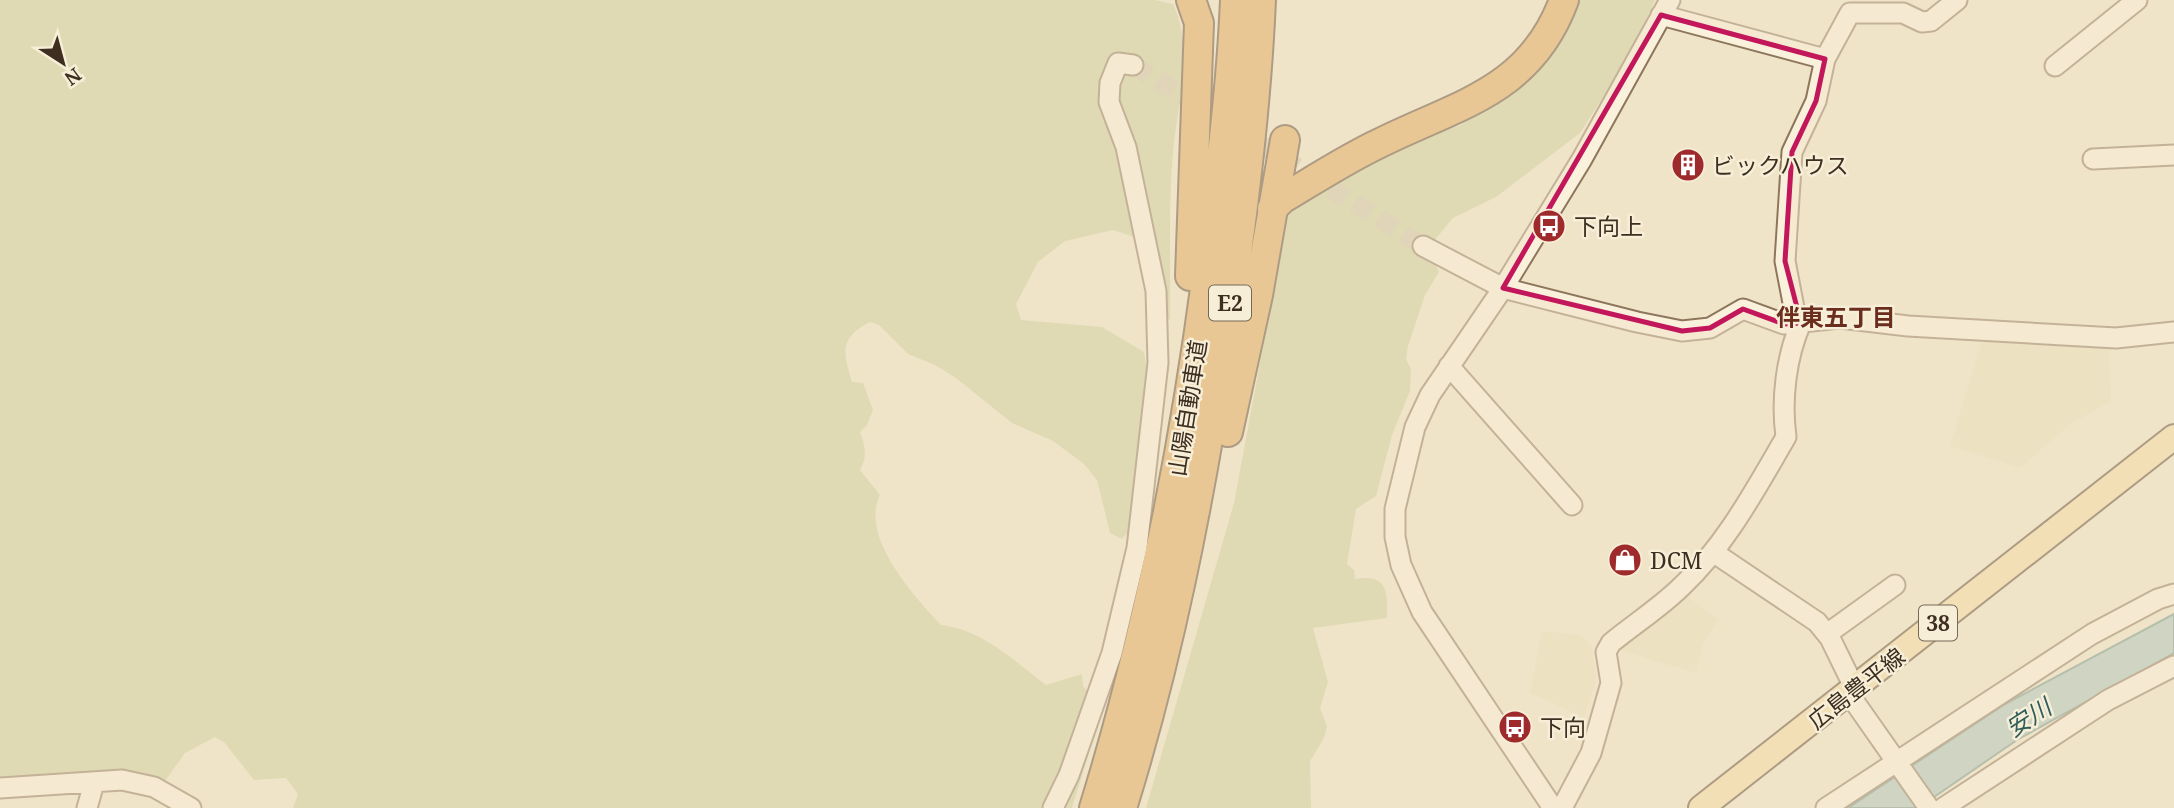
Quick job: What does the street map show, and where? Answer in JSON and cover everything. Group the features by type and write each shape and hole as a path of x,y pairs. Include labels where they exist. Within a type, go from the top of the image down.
{"highway":[{"path":"1164,601 1191,272 1199,23 1191,0"},
{"name":"山陽自動車道","path":"1122,808 1155,694 1176,477 1219,185 1235,0"},
{"name":"山陽自動車道","path":"1094,808 1203,480 1241,232 1261,0"},
{"path":"1278,172 1286,179 1297,182 1306,180 1378,137 1489,87 1525,55 1557,0"},
{"path":"1272,209 1282,199 1377,144 1462,108 1494,91 1529,60 1548,33 1564,0"},
{"path":"1164,601 1222,457 1258,295 1285,140"}],"main road":[{"name":"広島豊平線","path":"1701,808 2174,437"}],"street":[{"path":"1562,808 1591,753 1611,683 1606,652 1611,643 1681,587 1713,552 1786,437 1782,410 1792,344 1801,323 1794,307 1785,261 1792,152 1816,101 1825,59 1850,13 1887,6 1922,22 1931,21 1957,0"},
{"path":"2055,66 2137,0"},
{"path":"1553,808 1442,646 1422,612 1401,565 1395,537 1395,509 1415,427 1449,366 1503,288 1583,159 1665,8 1825,59"},
{"path":"1053,808 1069,775 1112,653 1137,548 1158,363 1156,291 1126,147 1109,102 1110,83 1118,63 1133,65"},
{"path":"2093,159 2174,155"},
{"path":"1423,246 1503,288 1556,304 1682,331 1710,328 1743,309 1784,324 1840,317 1908,326 2116,338 2174,332"},
{"path":"1449,366 1572,505"},
{"path":"1713,552 1817,622 1827,634 1852,692 1929,808"},
{"path":"1827,634 1895,584"},
{"path":"1826,808 1900,763 2092,634 2158,599 2174,594"},
{"path":"1943,808 2108,700 2174,666"},
{"path":"0,788 122,780 165,801 191,808"},
{"path":"87,808 94,783"}],"highlighted area":[{"path":"1661,15 1825,59 1816,101 1792,152 1785,261 1801,323 1784,324 1743,309 1710,328 1682,331 1503,288"}],"shaded area":[{"path":"1982,341 2109,348 2111,401 2069,425 2020,468 1950,446"},
{"path":"1686,595 1718,620 1703,645 1696,673 1616,649"},
{"path":"1542,631 1580,635 1592,647 1596,682 1584,717 1530,693"}],"green space":[{"path":"0,0 1155,0 1173,4 1183,40 1184,58 1171,174 1170,320 1162,315 1155,244 1113,230 1065,241 1038,262 1016,304 1021,320 1102,327 1144,352 1149,381 1129,531 1122,539 1110,533 1097,480 1084,464 1053,441 1012,423 956,378 935,365 908,354 879,325 870,322 860,328 848,340 846,347 852,382 863,383 873,410 867,425 860,432 865,451 860,470 880,495 876,511 877,529 883,547 905,583 941,625 956,628 984,640 1046,685 1082,674 1083,686 1089,693 1072,748 1089,753 1072,808 293,808 298,794 286,778 254,780 224,742 215,737 185,753 162,785 0,786"},
{"path":"1578,0 1655,0 1627,60 1580,133 1496,197 1453,218 1433,242 1432,257 1439,272 1425,295 1408,346 1406,359 1411,369 1410,391 1392,435 1376,496 1356,509 1347,564 1354,570 1355,579 1374,579 1383,586 1387,599 1387,618 1313,628 1328,682 1320,708 1327,726 1324,738 1310,761 1311,808 1146,808 1234,503 1288,212 1399,146 1461,125 1533,68"}],"water":[{"name":"安川","path":"2174,614 2174,653 2017,740 1918,808 1848,808 2005,704"}],"tunnel":[{"path":"1133,65 1423,246"}],"place":[{"name":"ビックハウス","path":"1688,165"},
{"name":"下向上","path":"1549,226"},
{"name":"DCM","path":"1625,560"},
{"name":"下向","path":"1515,727"}],"district":[{"name":"伴東五丁目","path":"1836,316"}]}
